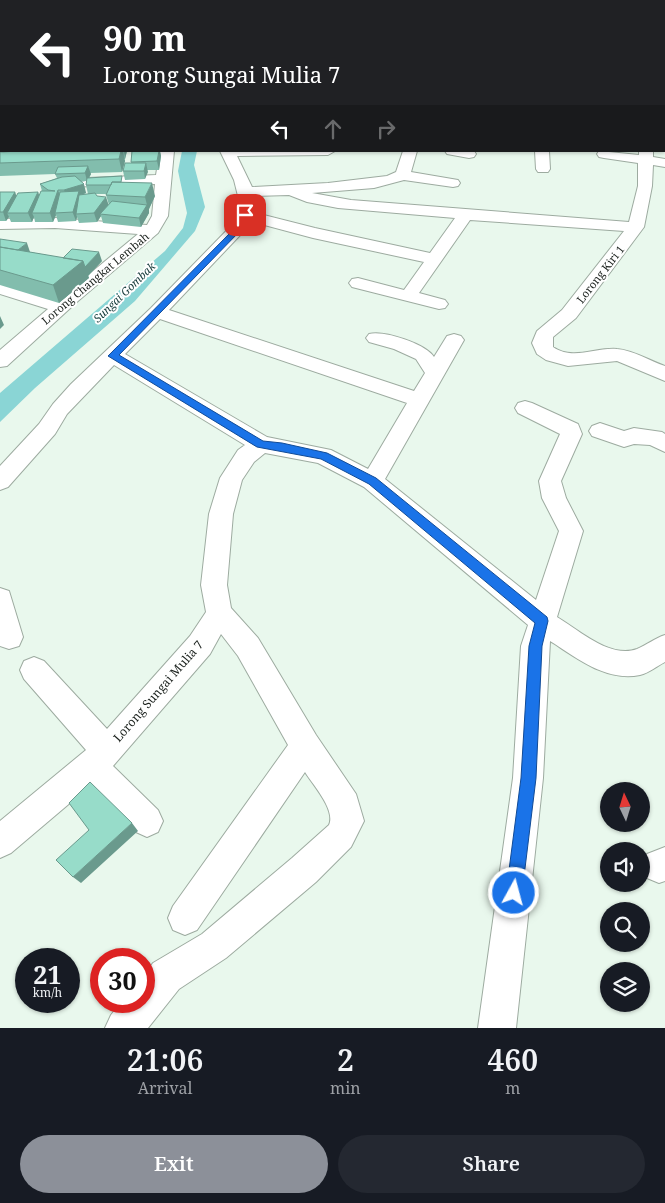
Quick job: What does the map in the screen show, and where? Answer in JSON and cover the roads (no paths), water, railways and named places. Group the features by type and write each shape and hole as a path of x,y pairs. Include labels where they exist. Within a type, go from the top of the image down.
{"street":[{"path":"0,481 47,429 60,409 239,228 245,215 247,192 228,152"},
{"path":"384,207 409,152"},
{"path":"457,152 468,154"},
{"path":"542,152 543,169"},
{"name":"Lorong Changkat Lembah","path":"0,361 60,307 152,230 160,216 163,179 161,153"},
{"path":"604,154 647,155 665,163"},
{"name":"Lorong Kiri 1","path":"647,155 650,187 636,227 569,314 544,335 542,343 544,350 553,356 568,360 619,355 665,374"},
{"path":"247,192 396,178 453,183"},
{"path":"65,183 163,179"},
{"path":"289,189 301,196 384,207 636,227"},
{"path":"245,215 313,233 434,259"},
{"path":"408,297 466,215"},
{"path":"0,224 55,223 152,230"},
{"path":"358,284 440,304"},
{"path":"0,288 60,307"},
{"path":"157,312 419,400"},
{"path":"376,338 401,345 423,355 435,373"},
{"path":"372,481 454,340"},
{"path":"113,356 261,444 282,446 323,456 372,481 542,621 573,643 598,657 618,663 640,662 665,647"},
{"path":"497,1028 528,778 535,646 571,531 554,498 550,481 571,434 570,429 525,408"},
{"path":"600,431 624,439 634,436 654,438 665,444"},
{"path":"124,1028 166,976 214,946 304,870 340,836 348,821 345,805 305,746 248,646 219,613 214,585 221,514 231,478 246,456 261,444"},
{"path":"0,599 9,637"},
{"name":"Lorong Sungai Mulia 7","path":"2,837 98,758 200,645 219,613"},
{"path":"34,670 89,730 98,758 147,821"},
{"path":"185,918 305,746"}],"water":[{"name":"Sungai Gombak","path":"182,152 197,152 194,165 205,207 195,231 135,301 35,388 0,422 0,393 165,251 183,228 187,213 178,171"}]}
